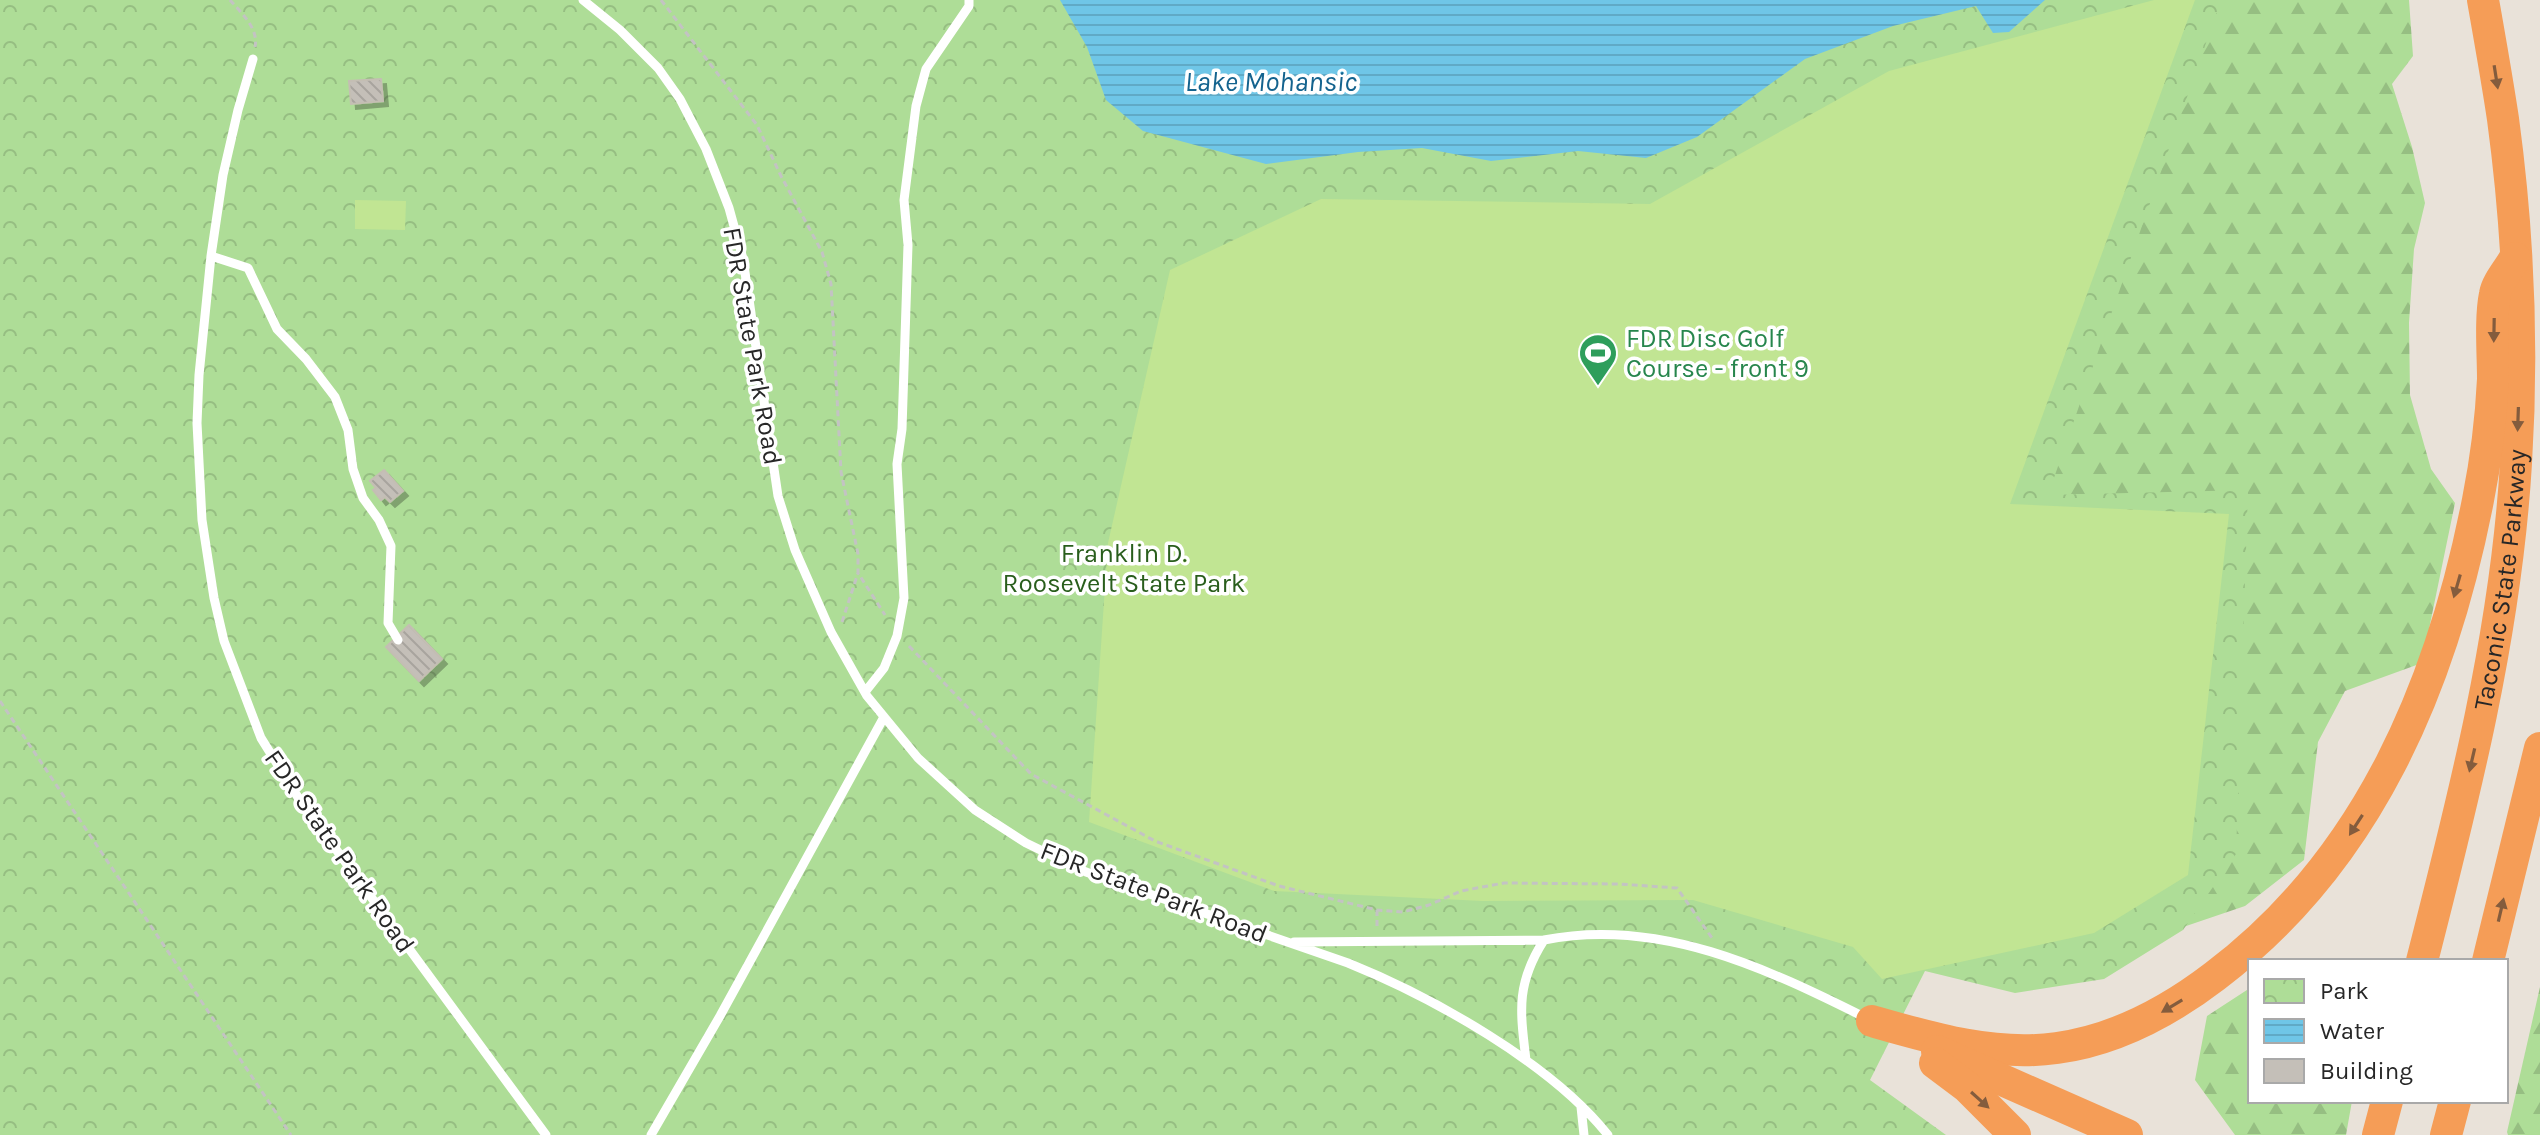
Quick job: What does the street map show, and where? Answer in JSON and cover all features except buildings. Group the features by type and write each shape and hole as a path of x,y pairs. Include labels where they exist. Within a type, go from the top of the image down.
{"highway":[{"name":"Taconic State Parkway","path":"2422,959 2478,734 2511,532 2519,326 2503,121 2483,0"},
{"path":"1872,1021 1922,1035 2008,1050 2055,1049 2104,1038 2153,1017 2200,987 2271,929 2320,875 2358,824 2391,764 2421,697 2449,615 2470,537 2485,458 2492,396 2495,293 2515,258"},
{"path":"2488,959 2540,748"},
{"path":"2513,859 2540,821"},
{"path":"1872,1021 1941,1067 1992,1110 2015,1135"},
{"path":"1872,1021 2127,1135"},
{"path":"2378,1135 2386,1103"},
{"path":"2446,1135 2454,1103"}],"lane":[{"name":"FDR State Park Road","path":"583,0 620,30 658,68 680,99 706,149 729,208 743,259 778,496 795,550 836,641 865,692 918,758 975,810 1026,843 1086,872 1377,974 1430,1002 1526,1060 1581,1107 1608,1135"},
{"path":"865,692 884,668 897,634 904,598 897,464 902,429 908,245 904,200 916,106 926,69 969,6 969,0"},
{"name":"FDR State Park Road","path":"253,59 223,175 202,331 197,423 202,520 224,641 261,738 299,799 546,1135"},
{"path":"211,256 248,268 277,329 306,359 335,397 348,430 353,469 363,498 379,520 391,546 388,623 398,640"},
{"path":"651,1135 728,1003 884,717"},
{"name":"FDR State Park Road","path":"1282,941 1346,943 1544,940 1568,935 1635,936 1723,954 1785,978 1872,1021"},
{"path":"1526,1060 1521,1020 1522,995 1531,961 1544,940"},
{"path":"1581,1107 1584,1135"}],"path":[{"path":"230,0 249,21 257,40 253,59"},
{"path":"661,0 757,125 822,252 831,284 841,472 858,554 858,573 836,641"},
{"path":"858,573 897,634 1031,774 1155,841 1279,886 1377,910 1403,912 1461,891 1504,883 1677,888 1723,954"},
{"path":"0,701 291,1135"}],"green space":[{"name":"Franklin D. Roosevelt State Park","path":"0,0 2221,0 2048,495 2248,490 2236,854 2183,930 2104,979 2015,993 1925,971 1870,1080 1946,1135 0,1135"},
{"path":"2045,0 2409,0 2413,56 2392,84 2412,147 2425,203 2414,249 2409,323 2410,395 2431,469 2455,503 2422,663 2345,691 2318,742 2304,860 2245,906 2092,958 942,44"},
{"name":"FDR Disc Golf Course - front 9","path":"2154,0 2195,0 2010,504 2229,514 2188,875 2094,933 1882,979 1853,947 1693,900 1483,901 1274,891 1089,822 1108,543 1170,270 1321,199 1650,204 1889,71"},
{"path":"355,200 406,201 405,230 355,229"},
{"path":"2540,987 2540,1135 2508,1135 2507,1132"},
{"path":"2248,989 2248,1103 2352,1103 2346,1135 2235,1135 2195,1080 2207,1016"}],"water":[{"name":"Lake Mohansic","path":"1060,0 2045,0 2009,32 1993,33 1976,6 1893,26 1805,59 1697,137 1646,158 1578,151 1491,161 1422,148 1358,152 1266,164 1143,131 1106,100 1087,47"}],"place":[{"name":"FDR Disc Golf Course - front 9","path":"1598,387"}]}
